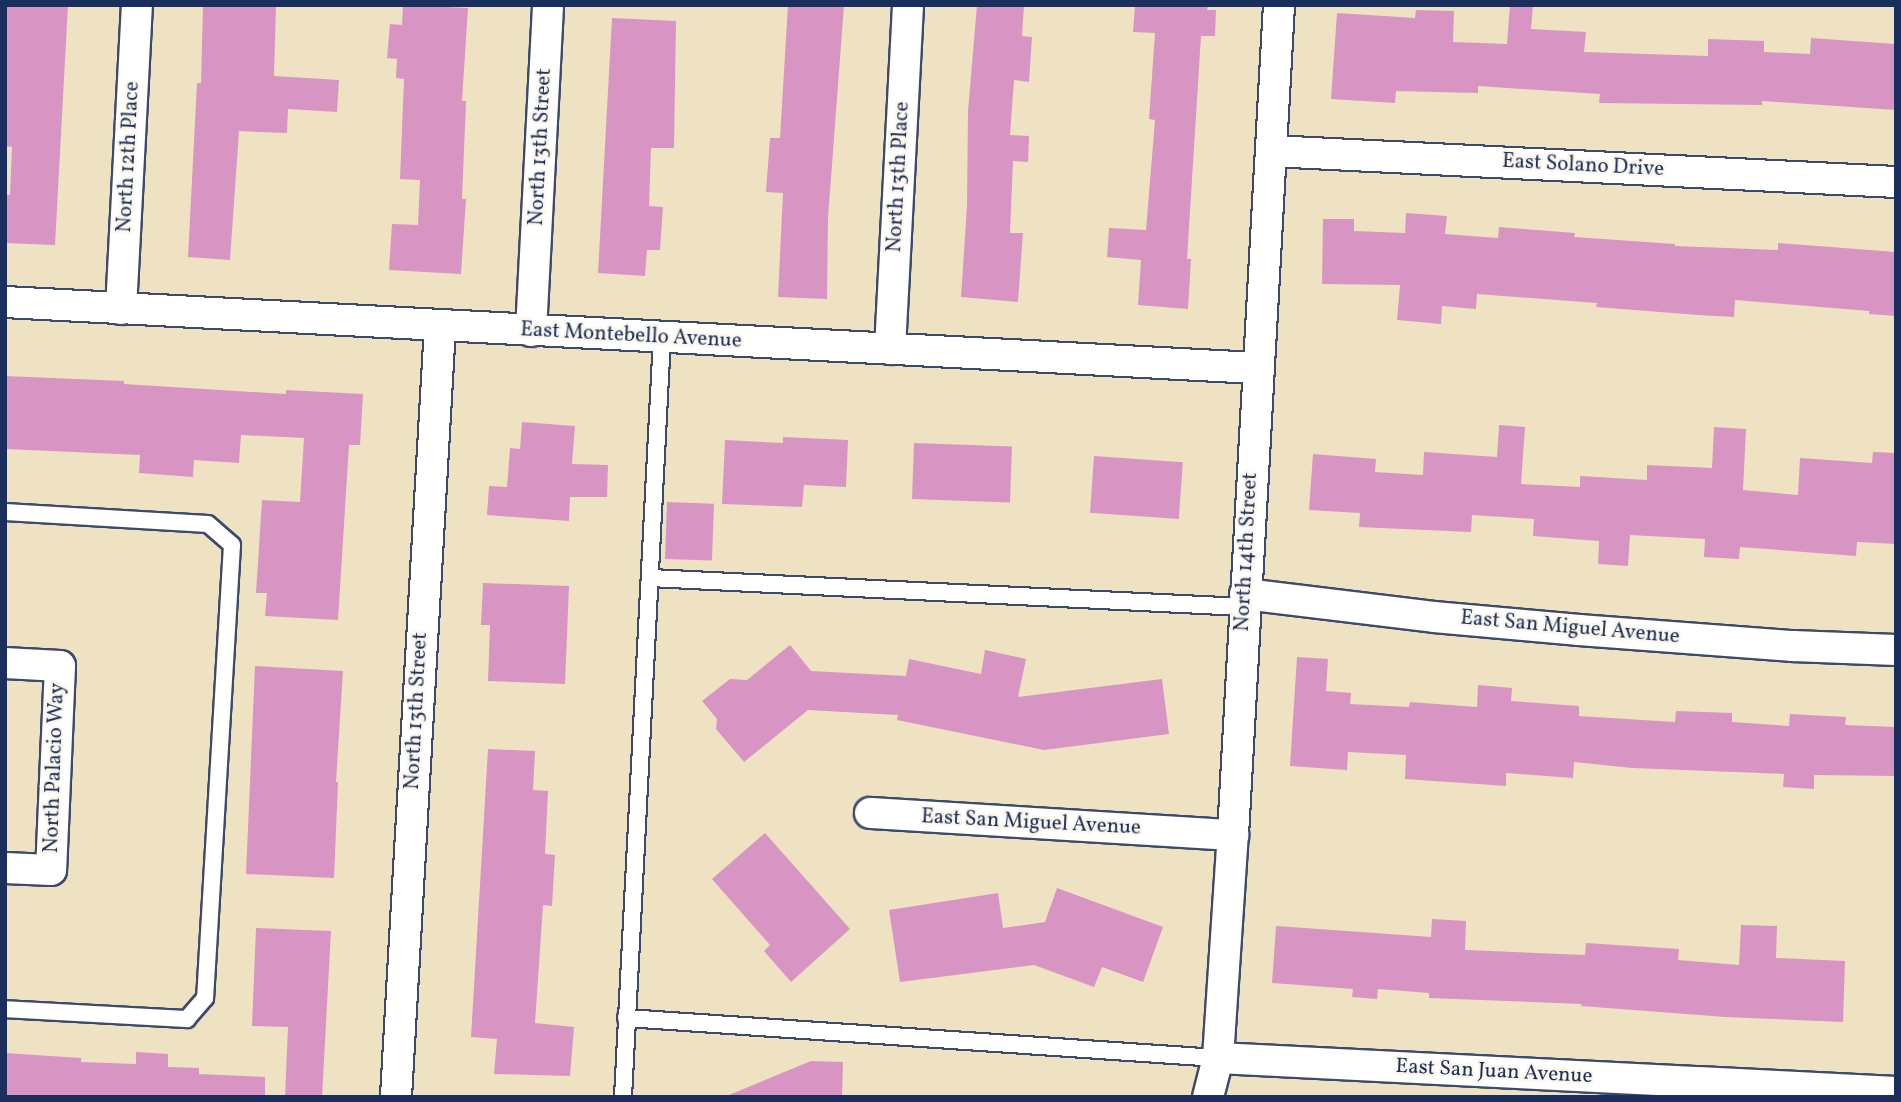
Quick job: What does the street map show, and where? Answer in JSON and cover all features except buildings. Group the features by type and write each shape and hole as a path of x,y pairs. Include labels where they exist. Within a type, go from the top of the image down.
{"street":[{"name":"North 12th Place","path":"121,309 137,5"},
{"name":"North 13th Street","path":"531,331 548,5"},
{"name":"North 13th Place","path":"890,349 908,5"},
{"name":"North 14th Street","path":"1209,1097 1218,1058 1233,835 1279,5"},
{"name":"East Solano Drive","path":"1271,151 1896,182"},
{"name":"East Montebello Avenue","path":"5,302 1257,368"},
{"name":"North 13th Street","path":"396,1097 440,326"},
{"name":"East San Miguel Avenue","path":"1244,601 1578,630 1896,650"},
{"name":"North Palacio Way","path":"5,663 60,666 51,870 5,868"},
{"name":"East San Miguel Avenue","path":"870,813 1233,835"},
{"name":"East San Juan Avenue","path":"1218,1058 1896,1092"}],"lane":[{"path":"623,1097 662,337"},
{"path":"5,512 208,524 232,545 205,998 187,1019 5,1009"},
{"path":"650,578 1244,601"},
{"path":"626,1018 1218,1058"}]}
